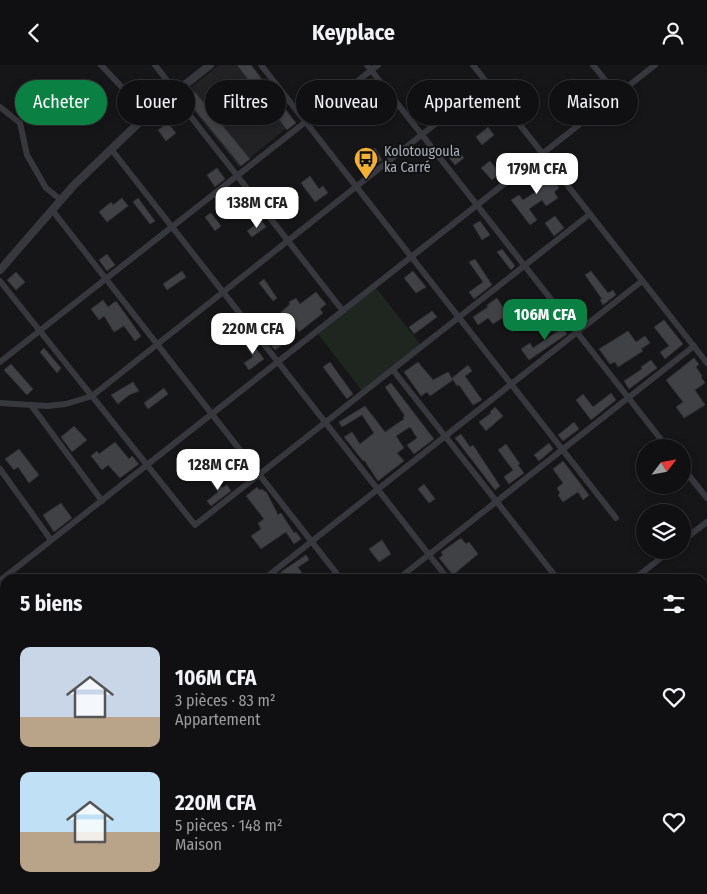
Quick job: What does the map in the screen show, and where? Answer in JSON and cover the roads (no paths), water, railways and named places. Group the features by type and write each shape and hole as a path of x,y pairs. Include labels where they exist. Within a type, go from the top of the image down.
{"street":[{"path":"101,65 117,81"},
{"path":"156,65 166,80"},
{"path":"191,80 210,65"},
{"path":"261,65 296,109"},
{"path":"355,80 369,68 378,65"},
{"path":"473,65 485,80"},
{"path":"593,65 605,80"},
{"path":"636,80 656,65"},
{"path":"369,68 661,439"},
{"path":"0,107 20,123 27,155 46,188 61,200"},
{"path":"195,120 343,311"},
{"path":"0,270 74,185 136,125"},
{"path":"0,363 302,125"},
{"path":"308,125 616,518"},
{"path":"0,403 47,406 66,404 92,396 434,125"},
{"path":"520,125 707,363"},
{"path":"8,574 579,125"},
{"path":"111,149 444,574"},
{"path":"52,210 337,574"},
{"path":"0,281 195,525 590,214"},
{"path":"270,574 642,281"},
{"path":"404,574 694,346"},
{"path":"393,369 554,574"},
{"path":"31,405 102,501"},
{"path":"0,469 51,540"},
{"path":"691,478 707,498"},
{"path":"691,534 707,521"},
{"path":"640,574 660,559"}],"place":[{"name":"Kolotougoula ka Carré","path":"366,180"}]}
